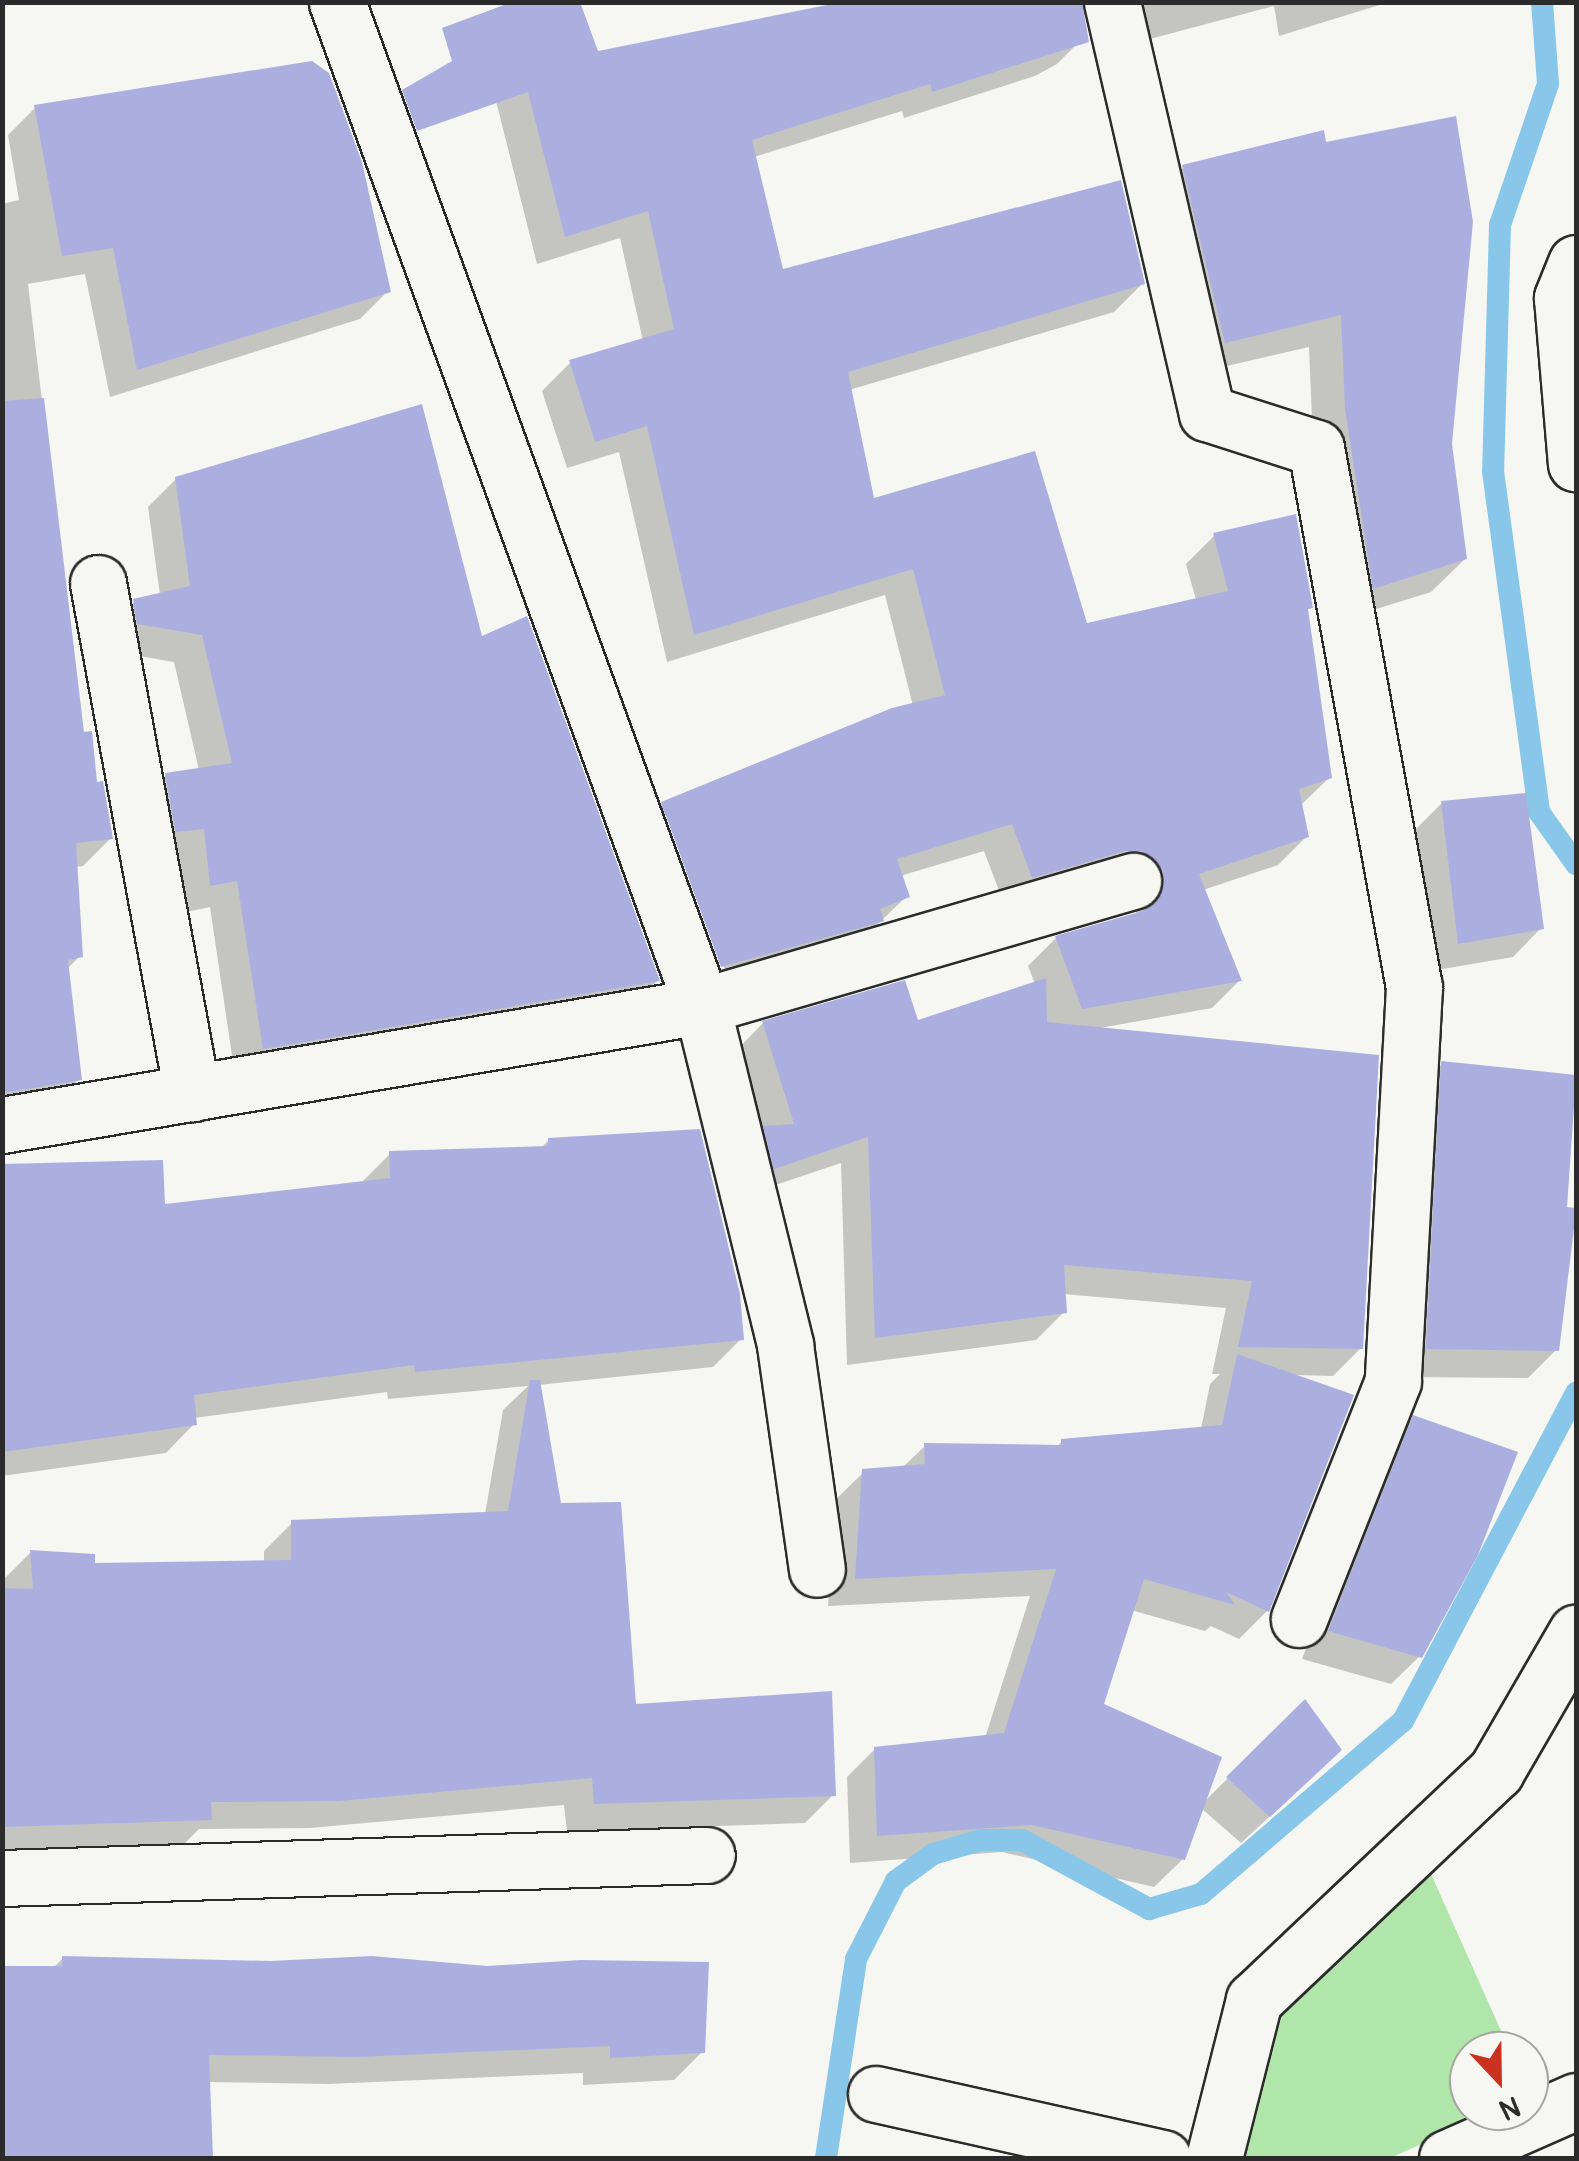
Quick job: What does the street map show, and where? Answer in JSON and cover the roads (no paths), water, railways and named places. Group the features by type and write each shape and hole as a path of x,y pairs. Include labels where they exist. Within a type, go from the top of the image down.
{"street":[{"path":"337,2 702,1006 785,1345 817,1568"},
{"path":"1112,2 1207,412 1316,448 1414,988 1394,1381 1299,1619"},
{"path":"1576,263 1562,298 1576,463"},
{"path":"98,583 192,1093"},
{"path":"2,1125 702,1006 1133,881"},
{"path":"1214,2158 1254,2000 1496,1771 1576,1633"},
{"path":"2,1878 707,1855"},
{"path":"876,2094 1163,2158"},
{"path":"1447,2158 1576,2101"}],"waterway":[{"path":"1542,2 1548,84 1500,225 1493,471 1539,812 1576,864"},
{"path":"826,2158 856,1959 896,1881 933,1854 981,1840 1022,1840 1149,1909 1201,1894 1403,1721 1576,1393"}]}
